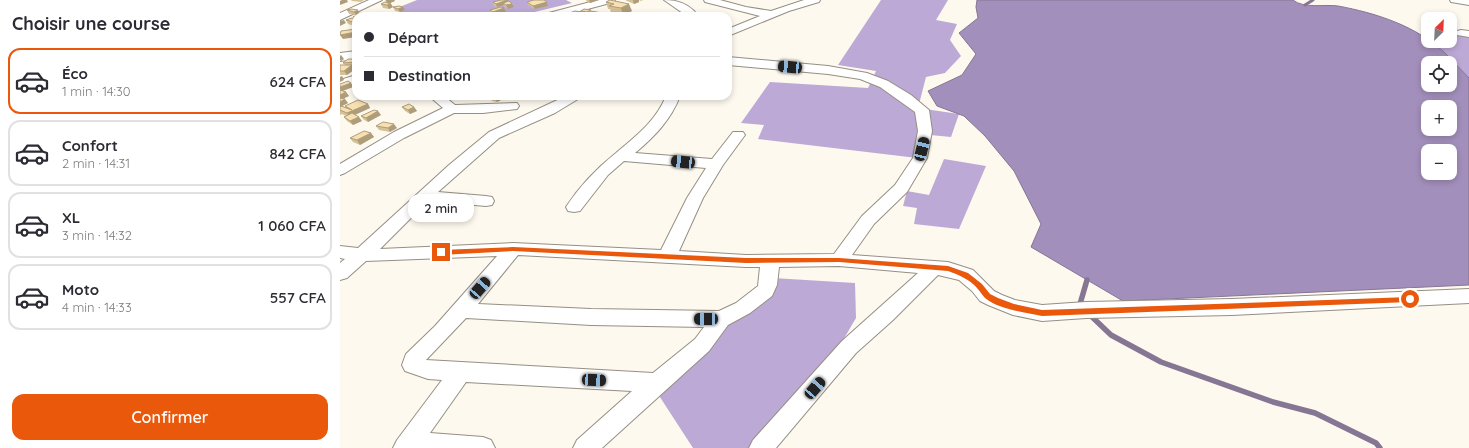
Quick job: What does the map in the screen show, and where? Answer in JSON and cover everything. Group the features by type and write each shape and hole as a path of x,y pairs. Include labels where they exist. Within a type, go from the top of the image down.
{"street":[{"path":"342,16 377,0"},
{"path":"564,12 610,0"},
{"path":"606,11 620,0"},
{"path":"669,0 689,12"},
{"path":"709,0 745,10 771,14"},
{"path":"732,31 771,14 815,0"},
{"path":"1456,0 1469,2"},
{"path":"340,57 352,56"},
{"path":"732,61 828,70 863,76 889,88 922,110 925,131 920,158 901,188 868,220 839,260"},
{"path":"340,84 352,80"},
{"path":"441,100 452,109"},
{"path":"340,273 363,256 425,196 494,136 513,124 542,114 568,100"},
{"path":"574,207 603,172 643,139 667,108 671,100"},
{"path":"340,170 399,135 452,109 483,109 514,101 527,118"},
{"path":"667,256 695,198 716,164 738,135"},
{"path":"621,156 716,164"},
{"path":"425,196 486,201"},
{"path":"513,249 461,310 413,360 413,365 428,370 657,383"},
{"path":"340,252 363,256 513,249 770,261 839,260 933,268 954,270 969,277 987,296 995,300 1013,307 1042,313 1086,310 1248,307 1469,296"},
{"path":"585,448 657,383 702,346 721,319 742,308 765,291 768,285 770,261"},
{"path":"761,448 782,426 836,362 930,273 933,268"},
{"path":"461,310 524,315 612,319 721,319"},
{"path":"407,446 461,372"},
{"path":"407,446 483,448"}],"shaded area":[{"path":"417,0 566,0 572,3 535,12 400,12 397,8"},
{"path":"881,0 948,0 936,20 957,24 950,40 961,56 945,73 926,77 918,108 959,114 951,137 920,134 917,158 758,139 764,125 741,123 770,82 868,88 876,71 838,65"},
{"path":"977,0 1293,0 1298,3 1315,6 1338,6 1352,9 1381,17 1409,28 1421,35 1421,48 1439,48 1448,56 1421,56 1421,92 1457,92 1457,65 1469,78 1469,285 1123,301 1031,247 1041,224 1014,171 985,136 964,116 937,106 928,91 962,75 976,54 959,33 978,18 976,7"},
{"path":"1457,33 1469,38 1469,78 1457,66 1457,56 1448,56 1438,48 1457,48"},
{"path":"944,159 986,166 959,229 914,224 917,208 903,206 907,191 929,195"},
{"path":"773,278 855,283 856,318 832,359 754,448 693,448 656,391"}],"building":[{"path":"507,0 496,4 493,2"},
{"path":"544,0 547,2 533,6 527,2"},
{"path":"610,0 629,4 621,8 609,6 614,4 606,2"},
{"path":"509,1 512,4 506,5 503,3"},
{"path":"385,2 391,4 381,4"},
{"path":"393,7 403,7 398,9"},
{"path":"501,7 504,8 493,12 490,10"},
{"path":"584,9 591,10 587,12 581,11"},
{"path":"347,10 358,10 354,12"},
{"path":"352,18 352,22 346,20"},
{"path":"352,30 352,33 340,35 341,31"},
{"path":"348,59 352,59 352,62 343,63"},
{"path":"340,65 352,65 344,71 340,71"},
{"path":"348,81 351,83 340,87 340,84"},
{"path":"340,90 346,92 340,95"},
{"path":"358,100 368,104 347,113 340,110 341,106 352,110 345,106"},
{"path":"409,104 414,107 408,110 402,107"},
{"path":"374,110 378,111 366,118 361,116"},
{"path":"352,113 359,117 350,121 344,117"},
{"path":"383,122 394,124 388,128 376,126"},
{"path":"364,131 371,133 357,140 350,138"}],"waterway":[{"path":"1305,5 1313,0"},
{"path":"1083,306 1080,304 1087,280"},
{"path":"1090,315 1111,335 1161,362 1273,402 1315,413 1376,443 1380,448"}],"route":[{"path":"441,252 513,249 595,252 746,261 798,262 839,260 948,268 966,275 979,286 987,296 995,300 1013,307 1042,313 1086,310 1119,311 1410,299"}]}
